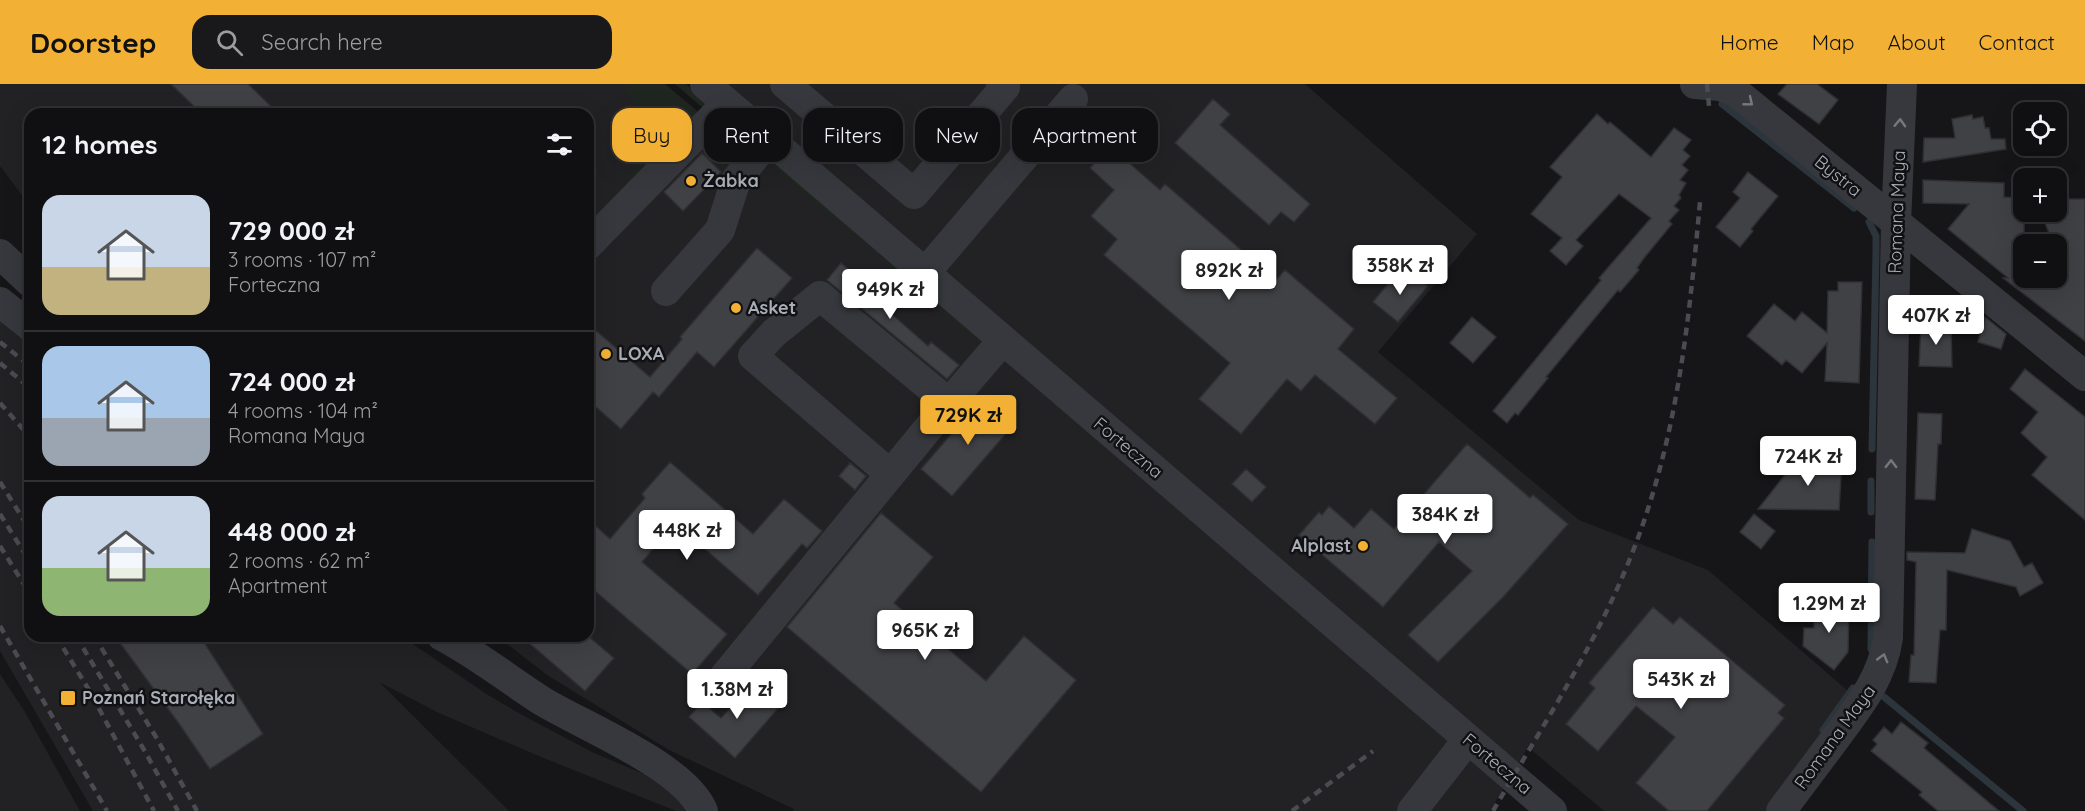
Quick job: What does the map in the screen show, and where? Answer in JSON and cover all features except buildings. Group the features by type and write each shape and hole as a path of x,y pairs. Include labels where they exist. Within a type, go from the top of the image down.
{"street":[{"path":"784,84 914,194 1005,87 1001,84"},
{"name":"Bystra","path":"1695,84 1720,86 1737,93 2085,376"},
{"name":"Romana Maya","path":"1781,811 1858,708 1874,683 1886,652 1896,223 1902,84"},
{"path":"594,238 716,93"},
{"name":"Forteczna","path":"716,93 733,108"},
{"path":"925,273 1072,99"},
{"name":"Forteczna","path":"791,158 1552,811"},
{"path":"666,291 720,230 736,180 750,162"},
{"path":"0,254 24,276"},
{"path":"890,474 753,356 774,333 820,296 949,403"},
{"path":"0,302 24,321"},
{"path":"719,682 1003,340"},
{"path":"454,642 471,651 543,701 659,765 698,799 703,811"},
{"path":"1412,811 1468,739"}],"shaded area":[{"path":"0,84 636,84 664,108 612,108 612,162 692,162 692,126 704,111 704,162 791,162 791,108 707,108 726,84 1305,84 1477,234 1378,352 1579,520 1708,570 1856,698 1765,811 1604,811 1528,747 1490,811 793,811 794,809 669,750 547,675 505,642 594,642 594,108 24,108 24,198 0,166"},
{"path":"624,84 665,84 703,116 692,126 692,108 636,108"},
{"path":"675,84 686,84 705,101 704,109"},
{"path":"636,162 653,162 617,195 627,181"},
{"path":"768,162 776,162 857,230 853,235"},
{"path":"892,261 980,335 980,343 888,265"},
{"path":"0,311 24,331 24,642 410,642 488,695 524,716 594,753 682,790 688,811 676,811 541,757 439,713 379,682 509,811 93,811 0,651"},
{"path":"0,674 25,712 80,811 0,811"}],"waterway":[{"path":"1722,104 1854,208"},
{"path":"1869,222 1876,236 1872,449"},
{"path":"1871,481 1871,512"},
{"path":"1871,649 1872,542"},
{"path":"1823,730 1853,688"},
{"path":"1884,697 2023,811"}],"railway":[{"path":"1707,84 1709,106"},
{"path":"1493,811 1595,634 1642,528 1668,436 1677,390 1700,202"},
{"path":"0,342 24,361"},
{"path":"0,363 24,383"},
{"path":"0,403 24,430"},
{"path":"0,482 24,520"},
{"path":"0,514 24,552"},
{"path":"0,546 24,584"},
{"path":"0,626 107,811"},
{"path":"60,642 89,690 154,811"},
{"path":"80,642 178,811"},
{"path":"98,642 156,737 197,811"},
{"path":"1292,811 1373,751"}],"place":[{"name":"Żabka","path":"691,181"},
{"name":"Asket","path":"736,308"},
{"name":"LOXA","path":"606,354"},
{"name":"Alplast","path":"1363,546"},
{"name":"Poznań Starołęka","path":"68,698"}]}
